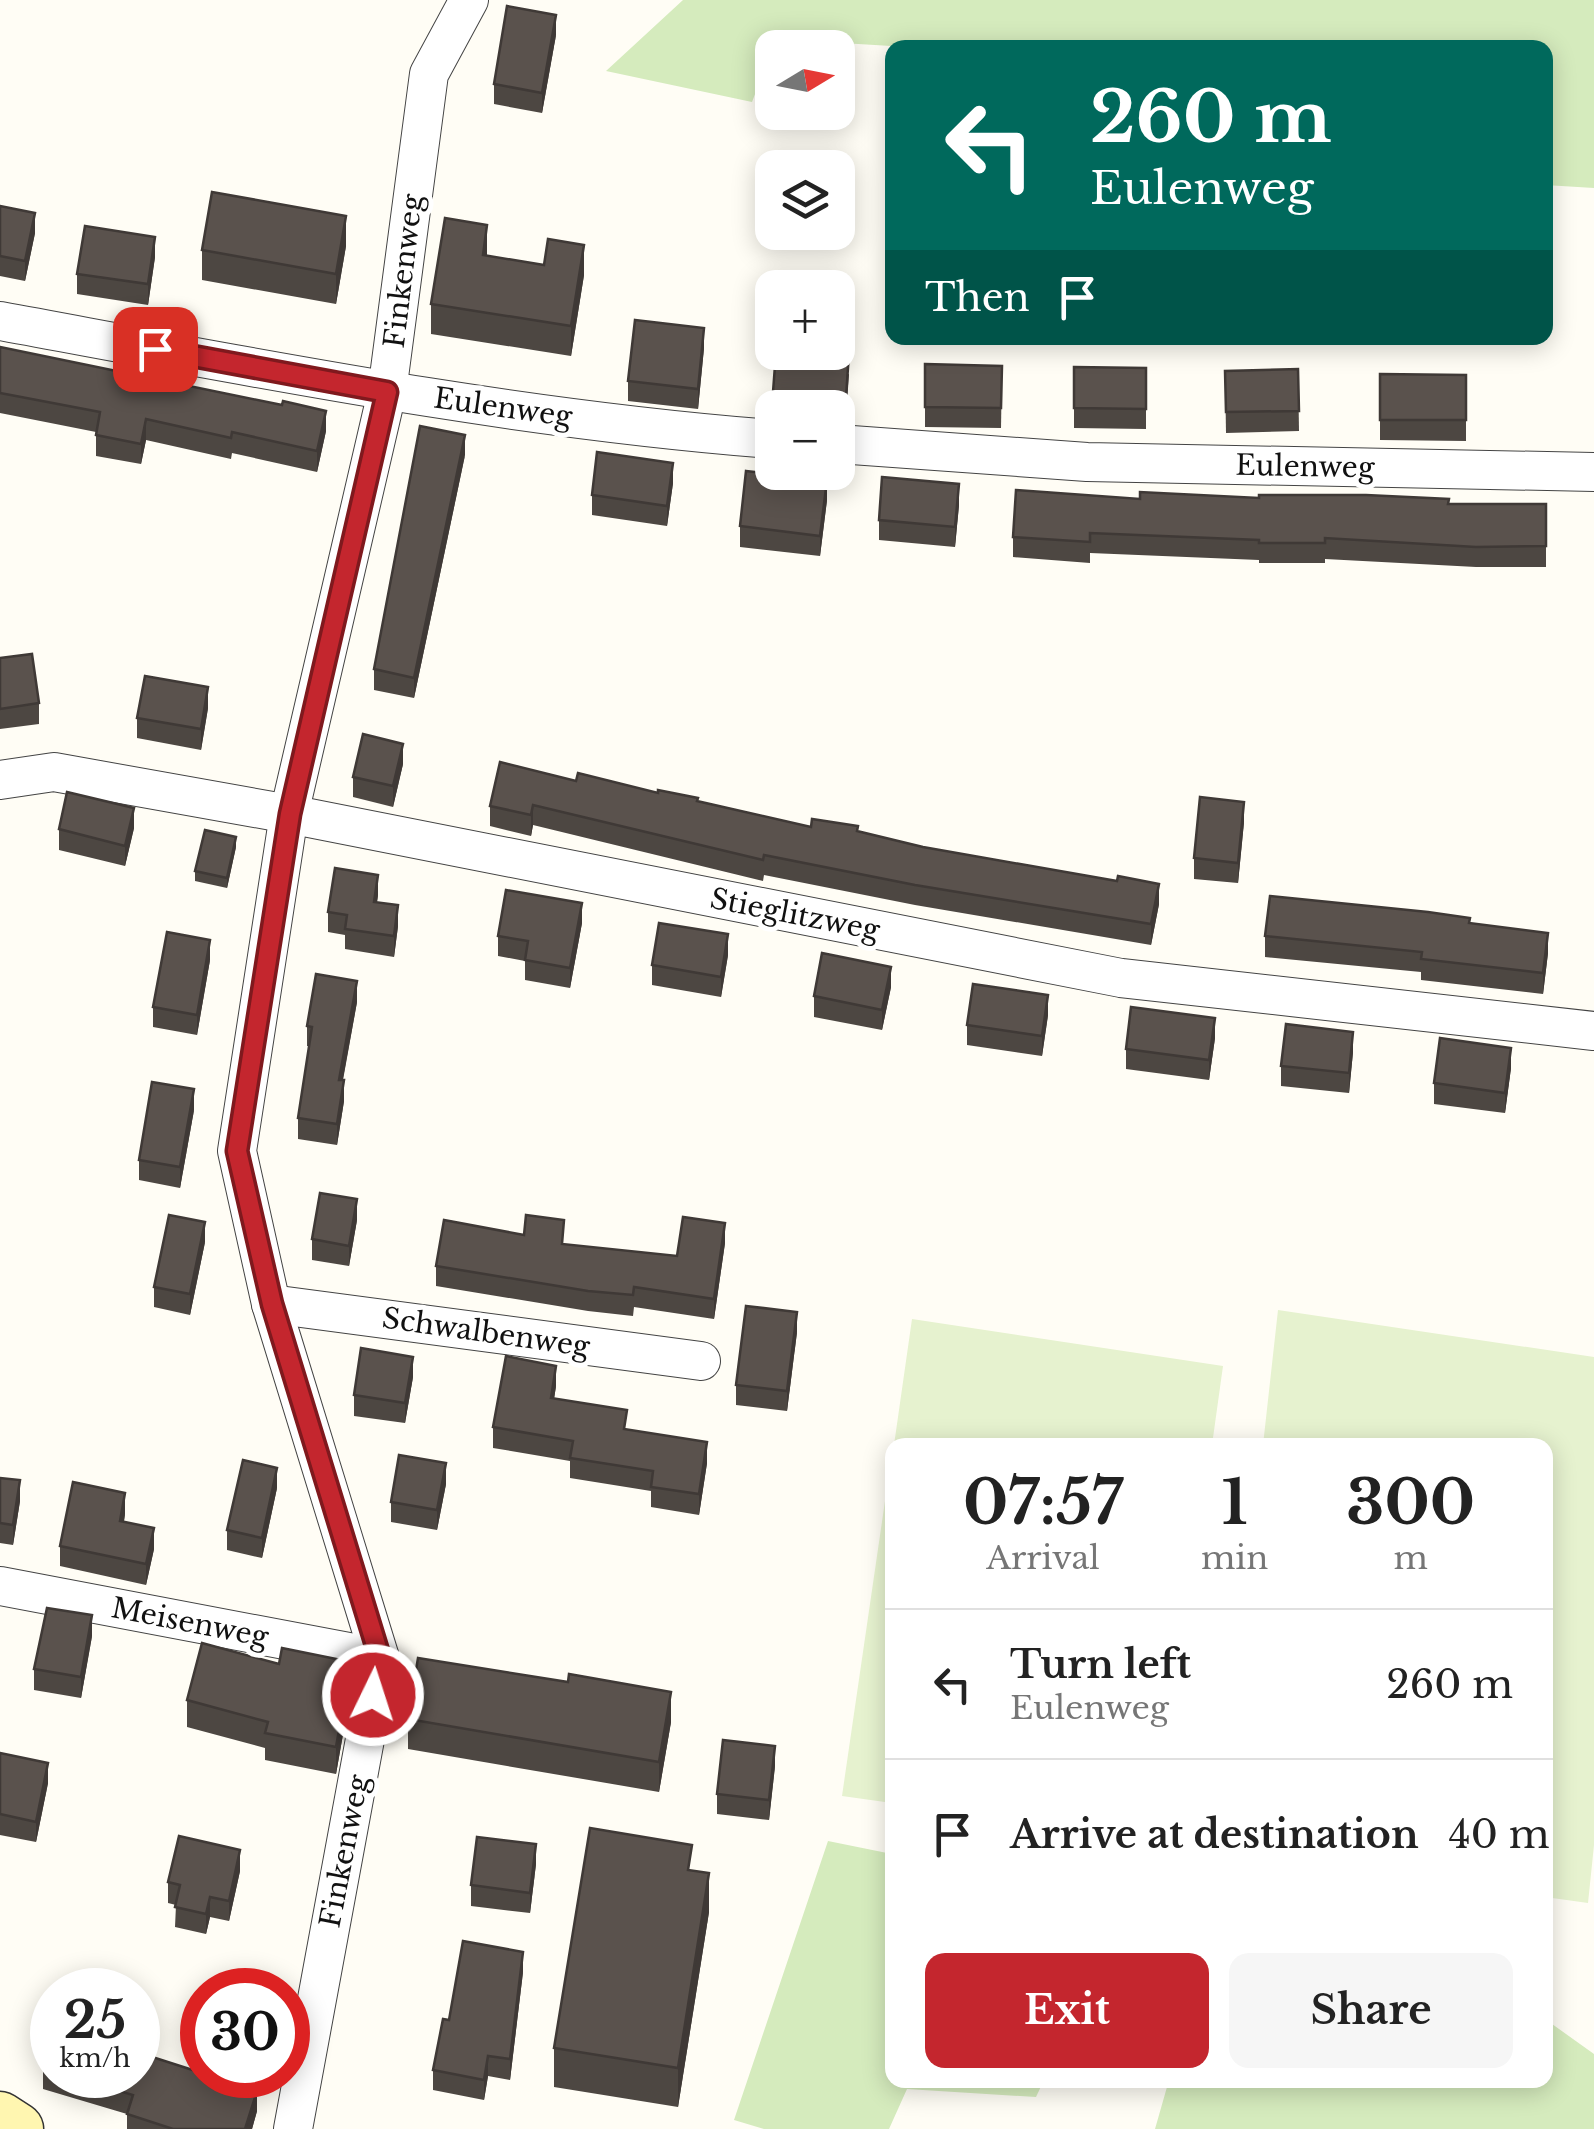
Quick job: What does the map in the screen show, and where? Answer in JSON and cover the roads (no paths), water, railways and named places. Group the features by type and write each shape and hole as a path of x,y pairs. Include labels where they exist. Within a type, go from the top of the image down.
{"street":[{"name":"Finkenweg","path":"292,2129 380,1658 272,1304 237,1151 290,814 387,392 429,74 469,0"},
{"name":"Eulenweg","path":"0,320 387,392 755,438"},
{"name":"Eulenweg","path":"855,445 1088,462 1594,472"},
{"name":"Stieglitzweg","path":"0,780 54,772 290,814 1122,978 1594,1030"},
{"name":"Schwalbenweg","path":"272,1304 702,1361"},
{"name":"Meisenweg","path":"0,1586 380,1658"},
{"path":"0,2118 16,2129"}]}
